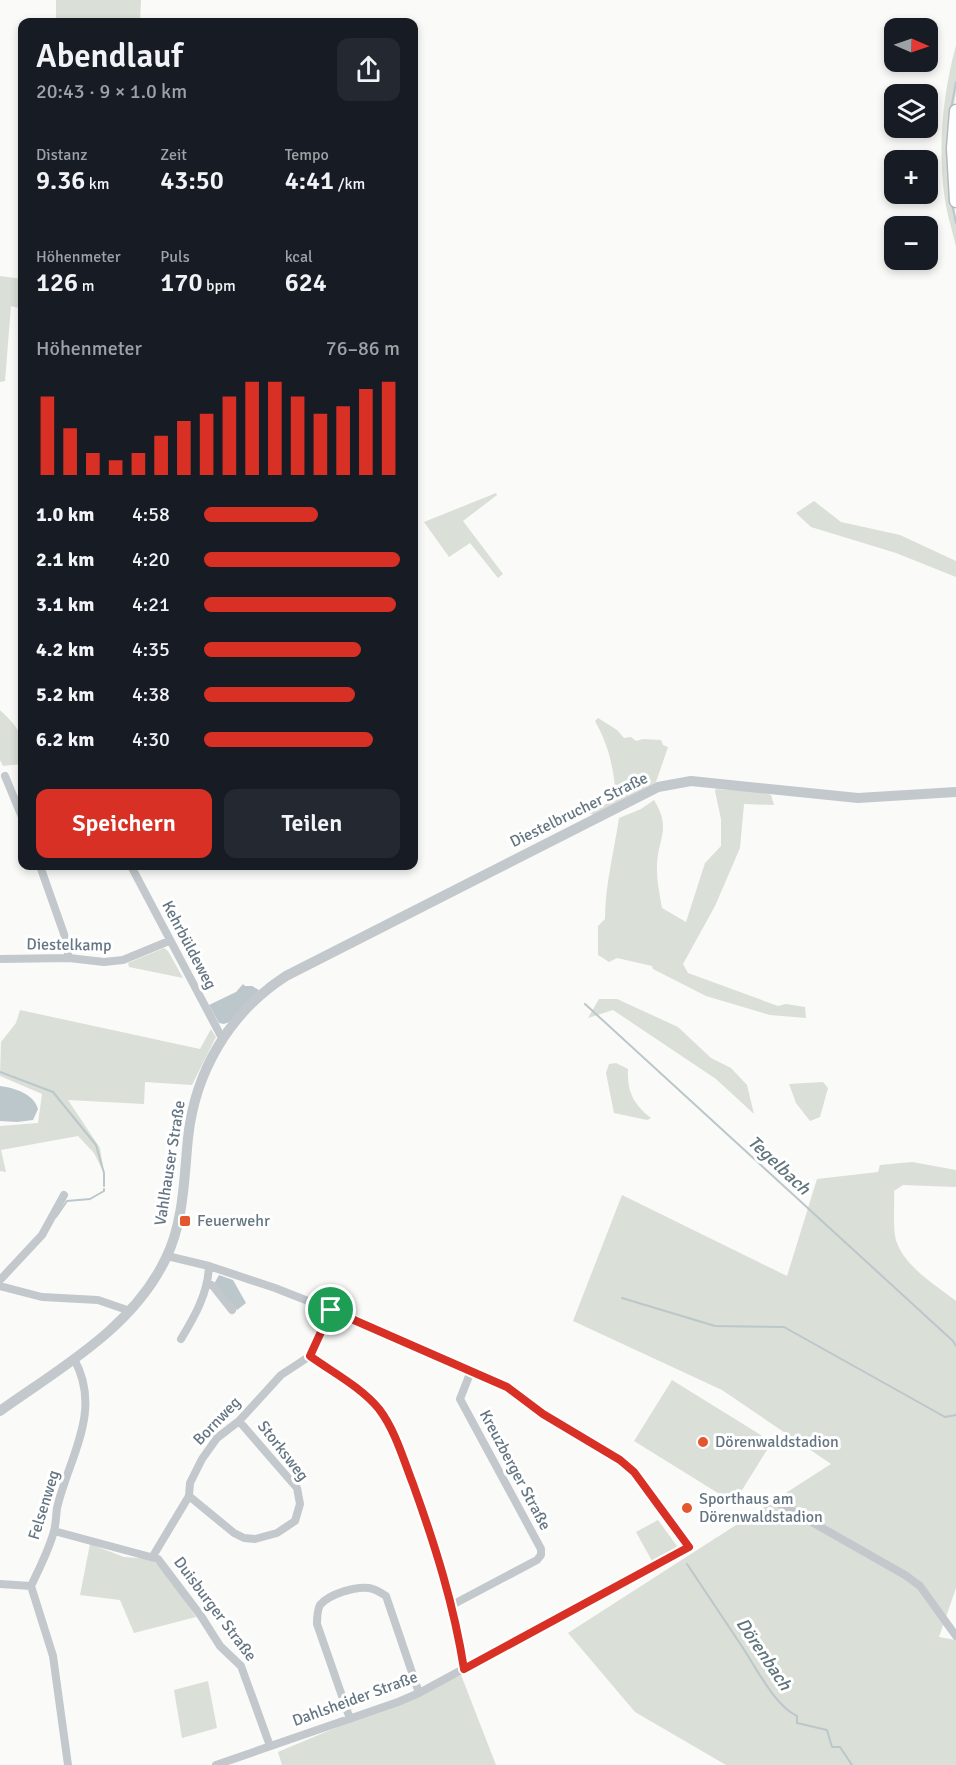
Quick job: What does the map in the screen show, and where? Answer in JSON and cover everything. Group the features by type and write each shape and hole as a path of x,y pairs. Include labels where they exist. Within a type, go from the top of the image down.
{"main road":[{"path":"956,111 952,148 956,201"}],"street":[{"path":"5,776 18,807"},
{"name":"Diestelbrucher Straße","path":"252,1003 277,982 301,967 658,787 691,782 858,798 956,792"},
{"path":"41,870 64,934 69,958"},
{"name":"Kehrbüldeweg","path":"133,870 222,1038"},
{"name":"Diestelkamp","path":"0,959 69,958 104,962 123,960 169,941"},
{"name":"Vahlhauser Straße","path":"0,1411 103,1336 130,1311 157,1274 167,1256 180,1212 189,1126 205,1069 222,1038 252,1003"},
{"path":"0,1280 42,1235 64,1195"},
{"path":"167,1256 209,1266 275,1288 471,1371"},
{"path":"181,1339 198,1311 208,1283 209,1266"},
{"path":"208,1283 232,1310"},
{"path":"0,1286 42,1297 99,1300 130,1311"},
{"path":"331,1310 310,1356 363,1394 385,1417 398,1444 422,1508 452,1605 464,1669"},
{"name":"Bornweg","path":"153,1556 189,1496 190,1483 202,1459 217,1438 239,1421 281,1375 310,1356"},
{"name":"Felsenweg","path":"31,1586 54,1531 57,1508 79,1445 86,1393 82,1374 74,1359"},
{"name":"Dahlsheider Straße","path":"216,1765 350,1719 419,1692 689,1547 634,1472 620,1460 543,1414 507,1387 471,1371"},
{"name":"Kreuzberger Straße","path":"452,1605 541,1556 541,1550 460,1400 471,1371"},
{"name":"Storksweg","path":"189,1496 234,1533 244,1538 255,1539 277,1533 295,1521 300,1504 297,1488 239,1421"},
{"path":"773,1500 905,1575 920,1586 956,1636"},
{"name":"Duisburger Straße","path":"54,1531 122,1551 153,1556 165,1566 220,1646 241,1666 270,1746"},
{"path":"0,1584 31,1586 53,1656 68,1765"},
{"path":"350,1719 317,1624 320,1606 336,1595 366,1587 386,1596 419,1692"}],"shaded area":[{"path":"56,0 141,0 140,18 56,18"},
{"path":"956,45 951,189 956,217 956,247 945,200 942,137 945,100"},
{"path":"0,276 18,278 18,308 11,306 5,381 0,382"},
{"path":"496,493 497,495 463,521 503,574 498,578 470,543 449,557 424,522"},
{"path":"814,501 841,522 900,535 956,561 956,577 896,553 811,527 796,513"},
{"path":"0,710 18,731 18,764 3,766 0,760"},
{"path":"598,718 617,730 624,738 631,737 636,741 661,740 663,745 668,747 656,782 594,815 581,810 600,807 616,798 610,758 595,721"},
{"path":"716,789 765,793 771,795 774,805 744,804 740,848 715,906 683,964 688,973 778,1006 786,1004 805,1007 806,1018 770,1015 706,996 653,969 652,966 617,958 609,962 598,955 598,926 605,919 608,881 619,818 641,809 654,800 660,811 663,828 657,859 662,908 686,922 705,863 721,846 721,819"},
{"path":"164,948 183,978 129,967 128,963"},
{"path":"243,984 259,990 229,1022 219,1023 209,1005 236,992"},
{"path":"599,999 617,999 678,1027 711,1058 731,1068 747,1085 754,1114 716,1079 613,1010 588,1018"},
{"path":"20,1010 200,1049 211,1029 216,1037 192,1085 145,1082 144,1104 68,1100 100,1148 104,1173 94,1153 78,1136 1,1150 6,1172 0,1171 0,1126 38,1123 42,1094 0,1076 1,1042 16,1023"},
{"path":"616,1063 628,1069 632,1096 651,1118 647,1120 614,1113 606,1073 609,1064"},
{"path":"823,1082 828,1088 820,1117 810,1121 796,1103 789,1084"},
{"path":"0,1086 18,1090 32,1099 38,1109 33,1120 0,1121"},
{"path":"912,1162 956,1170 956,1187 903,1185 894,1191 894,1217 897,1243 901,1252 922,1275 956,1301 956,1588 939,1637 956,1640 956,1765 726,1765 635,1712 568,1633 831,1464 722,1390 573,1321 622,1195 787,1276 817,1179 878,1172 880,1165"},
{"path":"219,1275 233,1280 246,1303 237,1310 214,1284"},
{"name":"Dörenwaldstadion","path":"672,1380 772,1442 734,1503 634,1441"},
{"path":"658,1520 677,1546 652,1561 636,1532"},
{"path":"90,1544 124,1557 151,1559 164,1570 196,1617 134,1633 120,1600 80,1595"},
{"path":"461,1675 496,1765 282,1765 278,1752"},
{"path":"208,1681 217,1728 182,1738 174,1690"}],"waterway":[{"path":"951,109 956,82"},
{"path":"952,204 956,223"},
{"name":"Tegelbach","path":"585,1004 956,1346"},
{"path":"0,1072 53,1092 96,1145 104,1173 104,1186"},
{"path":"56,1217 67,1201 90,1199 104,1189"},
{"path":"622,1298 715,1326 784,1327 945,1417 956,1415"},
{"name":"Dörenbach","path":"687,1564 773,1695 797,1716 797,1723 827,1730 832,1747 840,1747 852,1765"}],"place":[{"name":"Feuerwehr","path":"185,1221"},
{"name":"Dörenwaldstadion","path":"703,1442"},
{"name":"Sporthaus am Dörenwaldstadion","path":"687,1508"}],"route":[{"path":"331,1310 507,1387 543,1414 620,1460 634,1472 689,1547 464,1669 460,1640 443,1571 422,1508 391,1429 385,1417 363,1394 310,1356 331,1310"}]}
